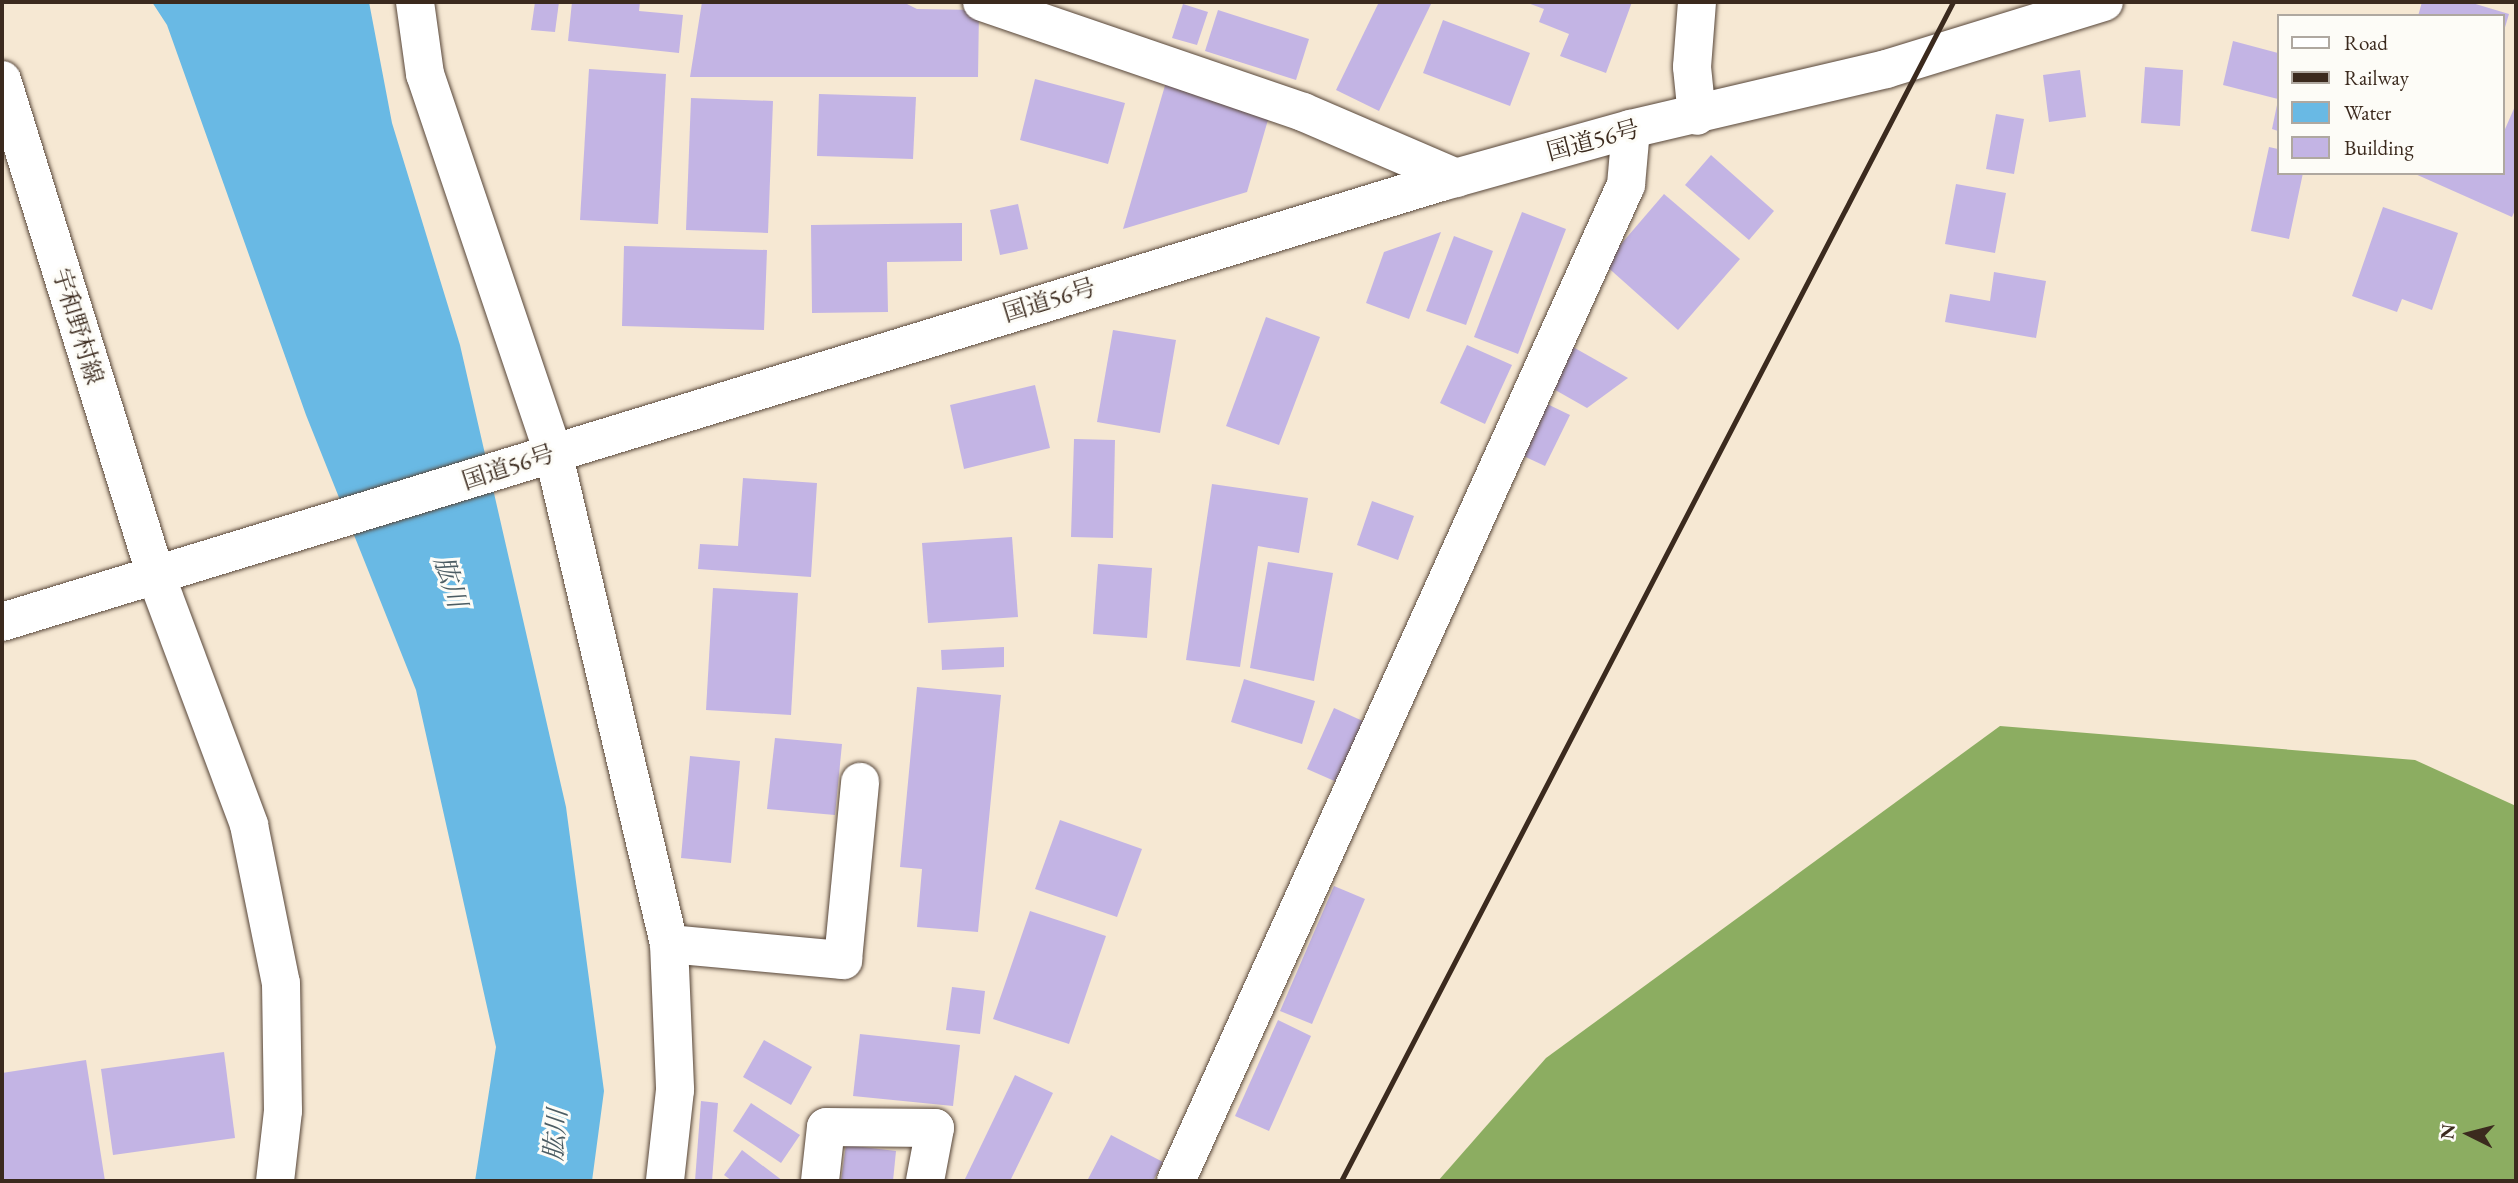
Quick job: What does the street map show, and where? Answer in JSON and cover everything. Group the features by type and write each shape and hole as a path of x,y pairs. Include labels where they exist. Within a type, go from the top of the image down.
{"main road":[{"path":"415,2 425,74 553,452 669,944 675,1090 665,1181"},
{"path":"982,2 1303,112 1455,178"},
{"path":"1697,2 1692,67 1697,116"},
{"name":"国道56号","path":"2,622 155,573 510,468 553,452 1455,178 1631,129 1697,116 1886,69 2104,2"},
{"name":"宇和野村線","path":"2,80 155,573 249,825 281,983 283,1111 275,1181"},
{"path":"1176,1181 1626,185 1631,129"},
{"path":"669,944 843,960 860,782"},
{"path":"820,1181 826,1127 935,1128 925,1181"}],"green space":[{"path":"2000,726 2415,760 2516,806 2516,1181 1438,1181 1546,1058"}],"water":[{"name":"肱川","path":"152,2 369,2 392,123 460,345 566,807 604,1091 592,1181 475,1181 496,1047 416,690 306,415 167,25"}],"building":[{"path":"535,2 559,2 555,32 531,30"},
{"path":"572,2 640,2 639,11 683,15 679,53 568,41"},
{"path":"702,2 903,2 917,9 979,10 978,77 690,77"},
{"path":"1379,2 1432,2 1379,111 1336,90"},
{"path":"1525,2 1632,2 1606,73 1560,56 1569,34 1539,22 1544,9"},
{"path":"2422,2 2469,2 2509,14 2504,31 2504,14 2419,14"},
{"path":"1183,4 1208,12 1197,45 1172,38"},
{"path":"1218,10 1309,39 1296,80 1205,51"},
{"path":"1443,20 1530,53 1510,106 1423,73"},
{"path":"2233,41 2276,52 2276,98 2223,85"},
{"path":"2145,67 2183,70 2180,126 2141,123"},
{"path":"589,69 666,74 658,224 580,220"},
{"path":"2080,70 2086,117 2049,122 2043,75"},
{"path":"1035,79 1125,103 1108,164 1020,140"},
{"path":"1166,82 1270,113 1247,192 1123,229"},
{"path":"819,94 916,97 913,159 817,156"},
{"path":"691,98 773,101 768,233 686,230"},
{"path":"2516,104 2516,208 2512,217 2418,175 2504,175 2504,131"},
{"path":"2276,110 2276,130 2272,129"},
{"path":"1996,114 2024,119 2014,174 1986,169"},
{"path":"2269,147 2276,149 2276,175 2303,175 2289,239 2251,231"},
{"path":"1711,155 1774,211 1749,240 1685,185"},
{"path":"1956,184 2006,193 1995,253 1945,244"},
{"path":"1664,194 1740,259 1678,330 1604,264"},
{"path":"1018,204 1028,249 1000,255 990,210"},
{"path":"2383,207 2458,233 2432,310 2402,299 2397,312 2352,296"},
{"path":"1522,212 1566,229 1518,354 1474,337"},
{"path":"962,223 962,261 887,262 888,312 812,313 811,225"},
{"path":"1441,232 1409,319 1366,303 1384,252"},
{"path":"1454,236 1493,251 1466,325 1426,311"},
{"path":"624,246 767,250 764,330 622,326"},
{"path":"1994,272 2046,281 2036,338 1945,322 1950,294 1990,301"},
{"path":"1266,317 1320,337 1279,445 1226,426"},
{"path":"1113,330 1176,340 1160,433 1097,422"},
{"path":"1467,345 1512,365 1485,424 1440,403"},
{"path":"1573,347 1628,378 1587,408 1550,387"},
{"path":"1035,385 1050,448 964,469 950,405"},
{"path":"1543,402 1570,415 1545,466 1519,454"},
{"path":"1074,439 1115,440 1113,538 1071,537"},
{"path":"743,478 817,483 811,577 698,569 700,544 738,546"},
{"path":"1212,484 1308,498 1299,553 1258,546 1240,667 1186,660"},
{"path":"1372,501 1414,516 1398,560 1357,545"},
{"path":"1012,537 1018,617 928,623 922,543"},
{"path":"1268,562 1333,573 1314,681 1250,668"},
{"path":"1098,564 1152,568 1147,638 1093,634"},
{"path":"713,588 798,593 791,715 706,710"},
{"path":"1004,647 1004,667 942,670 941,650"},
{"path":"1244,679 1315,701 1302,744 1231,722"},
{"path":"917,687 1001,695 978,932 917,927 922,869 900,867"},
{"path":"1334,708 1365,722 1339,783 1307,769"},
{"path":"775,738 842,744 835,815 767,809"},
{"path":"690,756 740,761 731,863 681,858"},
{"path":"1060,820 1142,849 1117,917 1035,889"},
{"path":"1334,886 1365,899 1312,1024 1280,1011"},
{"path":"1030,911 1106,936 1069,1044 993,1019"},
{"path":"952,987 985,991 980,1034 946,1030"},
{"path":"1278,1020 1311,1036 1269,1131 1235,1116"},
{"path":"860,1034 960,1045 953,1106 853,1096"},
{"path":"764,1040 812,1067 791,1105 743,1077"},
{"path":"224,1052 235,1138 113,1155 101,1069"},
{"path":"86,1060 105,1181 2,1181 2,1073"},
{"path":"1015,1075 1053,1093 1010,1181 964,1181"},
{"path":"701,1101 718,1103 712,1181 695,1181"},
{"path":"751,1103 800,1135 781,1163 733,1131"},
{"path":"1111,1135 1163,1162 1153,1181 1087,1181"},
{"path":"846,1145 896,1151 893,1181 841,1181"},
{"path":"742,1150 783,1181 732,1181 724,1175"}],"railway":[{"path":"1341,1181 1953,2"}]}
